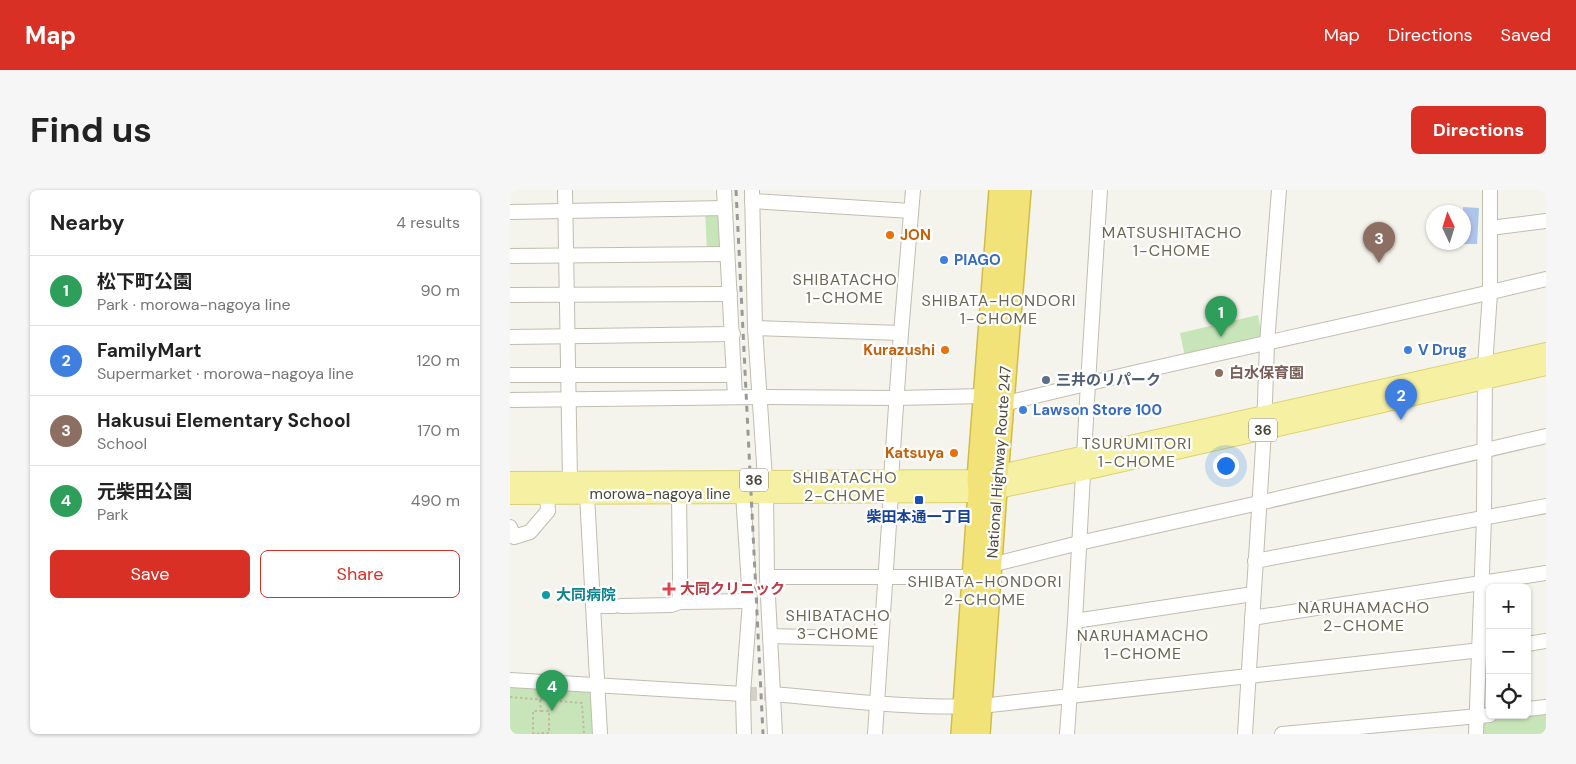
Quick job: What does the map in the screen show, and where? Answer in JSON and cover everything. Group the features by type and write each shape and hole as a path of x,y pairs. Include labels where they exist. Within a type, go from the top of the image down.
{"highway":[{"name":"National Highway Route 247","path":"979,734 973,706 974,577 987,484 993,400 1000,190"},
{"name":"National Highway Route 247","path":"993,400 1020,190"},
{"name":"National Highway Route 247","path":"962,734 973,706 991,564 987,484"}],"main road":[{"name":"morowa-nagoya line","path":"1485,373 1546,352"},
{"name":"morowa-nagoya line","path":"510,480 570,480 765,487 891,487 987,484 1485,373 1546,366"},
{"name":"morowa-nagoya line","path":"510,495 743,494 765,487"}],"street":[{"path":"565,190 570,480"},
{"path":"724,190 735,397"},
{"path":"874,734 901,333 913,190"},
{"path":"1067,734 1100,190"},
{"path":"1245,734 1267,343 1279,190"},
{"path":"1476,734 1483,716 1485,650 1482,584 1485,373 1490,293 1490,190"},
{"path":"775,734 761,397 755,328 752,195 912,211"},
{"path":"510,212 725,208"},
{"path":"1490,228 1546,221"},
{"path":"510,256 728,254"},
{"path":"510,400 761,397 993,400 1088,383 1546,279"},
{"path":"510,295 730,294"},
{"path":"755,328 901,333"},
{"path":"510,337 732,334"},
{"path":"510,374 734,375"},
{"path":"991,564 1546,436"},
{"path":"679,494 680,602"},
{"path":"743,494 750,601 743,694 744,734"},
{"path":"511,532 514,537 530,532 548,511 547,495"},
{"path":"588,495 600,734"},
{"path":"1255,561 1546,506"},
{"path":"1252,618 1482,584 1546,572"},
{"path":"767,577 974,577"},
{"path":"1075,621 1253,594"},
{"path":"593,606 750,601"},
{"path":"770,636 881,638"},
{"path":"1531,643 1546,641"},
{"path":"773,694 877,703 973,706 1485,650"},
{"path":"510,680 743,694"},
{"path":"1531,709 1546,707"},
{"path":"1282,734 1483,716"}],"path":[{"path":"510,697 582,703 587,699"},
{"path":"540,700 541,711"},
{"path":"582,703 584,734"},
{"path":"532,711 541,711 549,711 549,733 533,733 532,711"}],"green space":[{"path":"705,210 721,211 726,246 707,252"},
{"path":"1258,315 1263,341 1185,357 1180,333"},
{"path":"510,684 593,688 595,734 510,734"},
{"path":"1546,710 1546,734 1481,734 1481,725 1485,720 1531,719 1531,713"}],"water":[{"path":"1471,208 1479,208 1477,244 1471,244"}],"tunnel":[{"path":"743,694 773,694"}],"railway":[{"path":"736,190 763,734"}],"place":[{"name":"JON","path":"890,235"},
{"name":"PIAGO","path":"944,260"},
{"name":"Hakusui Elementary School","path":"1379,263"},
{"name":"松下町公園","path":"1221,337"},
{"name":"Kurazushi","path":"945,350"},
{"name":"V Drug","path":"1408,350"},
{"name":"白水保育園","path":"1219,373"},
{"name":"三井のリパーク","path":"1046,380"},
{"name":"Lawson Store 100","path":"1023,410"},
{"name":"FamilyMart","path":"1401,420"},
{"name":"Katsuya","path":"954,453"},
{"name":"柴田本通一丁目","path":"919,500"},
{"name":"大同クリニック","path":"669,589"},
{"name":"大同病院","path":"546,595"},
{"name":"元柴田公園","path":"552,711"}],"district":[{"name":"MATSUSHITACHO 1-CHOME","path":"1172,241"},
{"name":"SHIBATACHO 1-CHOME","path":"845,288"},
{"name":"SHIBATA-HONDORI 1-CHOME","path":"999,309"},
{"name":"TSURUMITORI 1-CHOME","path":"1137,452"},
{"name":"SHIBATACHO 2-CHOME","path":"845,486"},
{"name":"SHIBATA-HONDORI 2-CHOME","path":"985,590"},
{"name":"NARUHAMACHO 2-CHOME","path":"1364,616"},
{"name":"SHIBATACHO 3-CHOME","path":"838,624"},
{"name":"NARUHAMACHO 1-CHOME","path":"1143,644"}]}
